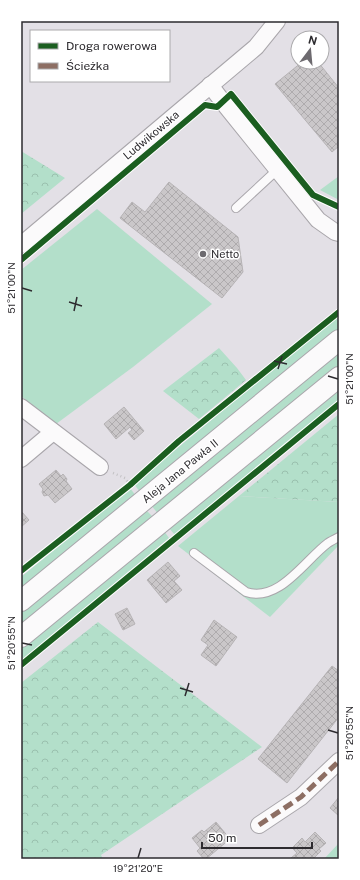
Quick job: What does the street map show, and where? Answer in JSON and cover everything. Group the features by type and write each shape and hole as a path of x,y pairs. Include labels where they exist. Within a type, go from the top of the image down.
{"street":[{"name":"Ludwikowska","path":"21,246 256,47 277,21"},
{"path":"210,85 318,220 335,232 339,233"},
{"path":"306,205 323,215 339,221"},
{"name":"Aleja Jana Pawła II","path":"21,601 339,340"},
{"path":"21,637 339,377"},
{"path":"21,407 100,467"},
{"path":"21,459 53,432"},
{"path":"259,825 301,797 339,761"}],"lane":[{"path":"236,208 277,170"},
{"path":"194,553 246,592 259,594 276,588 293,577 328,543 339,537"}],"path":[{"path":"100,467 124,478 130,484"},
{"path":"124,489 135,480"}],"green space":[{"path":"21,151 65,178 21,214"},
{"path":"339,176 339,200 320,190"},
{"path":"97,209 212,304 133,367 56,424 21,396 21,270"},
{"path":"339,316 339,329 140,492 134,484"},
{"path":"219,348 246,380 199,419 163,391"},
{"path":"339,351 339,367 159,515 151,505"},
{"path":"339,387 339,400 175,535 168,527"},
{"path":"339,414 339,502 239,496"},
{"path":"130,488 136,496 21,590 21,577"},
{"path":"239,496 339,502 339,545 270,617 178,546"},
{"path":"146,510 154,518 21,627 21,611"},
{"path":"164,531 169,538 21,661 21,648"},
{"path":"98,622 262,747 101,855 103,859 21,859 21,683"},
{"path":"339,843 339,859 324,859"}],"building":[{"path":"292,70 324,70 339,88 339,146 332,152 275,84"},
{"name":"Netto","path":"169,182 238,237 243,272 222,298 120,218 132,202 145,212"},
{"path":"124,407 144,431 134,440 128,433 132,430 130,427 116,439 104,424"},
{"path":"56,470 61,476 63,474 72,489 55,503 48,495 44,496 42,492 43,489 39,484"},
{"path":"21,511 29,520 21,527"},
{"path":"168,562 180,576 174,581 182,590 166,603 147,580"},
{"path":"127,608 135,624 123,630 115,614"},
{"path":"214,620 237,637 216,666 201,655 208,645 201,640"},
{"path":"332,666 339,671 339,717 287,783 258,759"},
{"path":"339,797 339,816 330,808"},
{"path":"216,822 230,839 206,859 204,859 197,851 200,848 192,838 202,830 204,832"},
{"path":"315,832 326,843 319,849 321,851 313,859 292,859 291,858 297,853 292,848 302,838 305,842"}],"marked path":[{"path":"259,825 301,797 339,761"}],"cycle path":[{"path":"21,260 205,105 217,107 231,94 313,195 339,207"},
{"path":"21,571 130,485 179,441 339,312"},
{"path":"21,665 339,404"}],"place":[{"name":"Netto","path":"203,254"}]}
